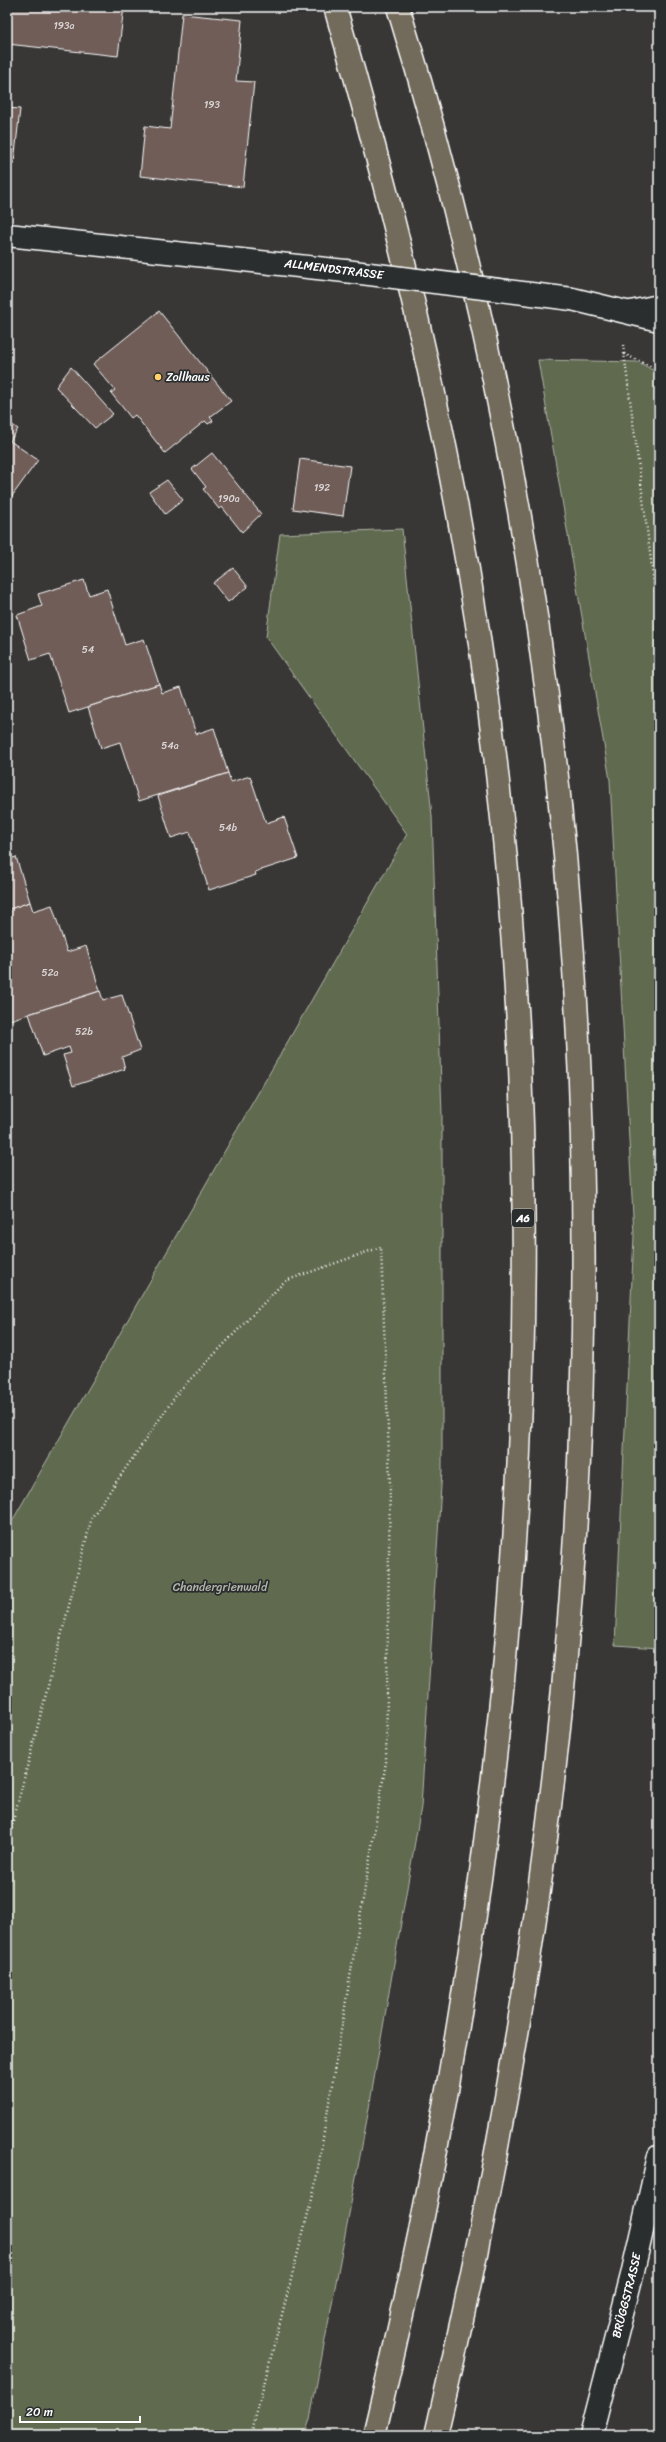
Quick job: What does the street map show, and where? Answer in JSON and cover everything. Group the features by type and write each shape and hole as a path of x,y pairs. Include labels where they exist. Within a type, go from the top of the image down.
{"highway":[{"name":"A6","path":"335,7 381,166 419,321 464,545 494,748 505,856 518,1025 523,1168 524,1290 518,1487 502,1694 490,1804 467,1970 442,2120 400,2327 374,2435"},
{"path":"398,7 435,135 480,316 501,416 540,636 555,750 565,851 578,1029 583,1166 582,1382 577,1488 567,1639 550,1805 534,1926 501,2131 458,2340 436,2435"}],"main road":[{"name":"ALLMENDSTRASSE","path":"7,235 345,271 572,299 631,312 659,320"},
{"path":"631,312 659,306"},
{"name":"BRÜGGSTRASSE","path":"591,2435 632,2275 659,2156"}],"path":[{"path":"659,370 624,353 659,622"},
{"path":"7,1844 92,1517 179,1391 285,1281 381,1247 390,1484 386,1762 316,2186 251,2435"}],"green space":[{"path":"538,360 639,362 659,374 659,1648 615,1645 634,1235 610,780"},
{"name":"Chandergrienwald","path":"402,529 432,816 442,1115 442,1470 421,1807 368,2114 310,2419 305,2435 7,2435 7,1530 407,834 266,637 280,534"}],"building":[{"path":"7,7 124,7 118,56 7,44"},
{"path":"182,14 242,20 236,81 254,82 243,187 140,176 145,126 170,129"},
{"path":"7,108 20,109 14,163 7,162"},
{"name":"Zollhaus","path":"159,311 231,401 210,417 213,421 208,424 205,421 165,453 135,415 131,418 111,393 115,390 93,364"},
{"path":"71,367 113,414 95,428 56,387"},
{"path":"7,421 18,429 10,441 38,460 7,503"},
{"path":"212,453 261,514 242,532 222,507 219,509 203,489 206,487 192,469"},
{"path":"300,459 350,466 343,516 293,509"},
{"path":"167,480 183,500 165,514 149,492"},
{"path":"233,568 248,587 228,602 213,583"},
{"path":"84,580 89,595 107,589 125,645 144,639 159,684 69,713 50,654 31,660 17,615 42,606 38,594"},
{"path":"159,684 162,693 181,687 196,734 214,728 228,773 139,801 120,742 101,748 88,707"},
{"path":"228,773 231,782 250,776 266,823 284,817 298,858 255,872 256,875 209,890 190,832 171,838 158,796"},
{"path":"16,857 30,902 7,910 7,860"},
{"path":"30,902 33,911 52,905 67,952 86,946 100,991 10,1020 7,1009 7,910"},
{"path":"100,991 103,1000 122,995 140,1050 122,1057 125,1069 73,1086 63,1055 71,1053 69,1047 43,1056 29,1014"}],"place":[{"name":"Zollhaus","path":"158,377"}]}
